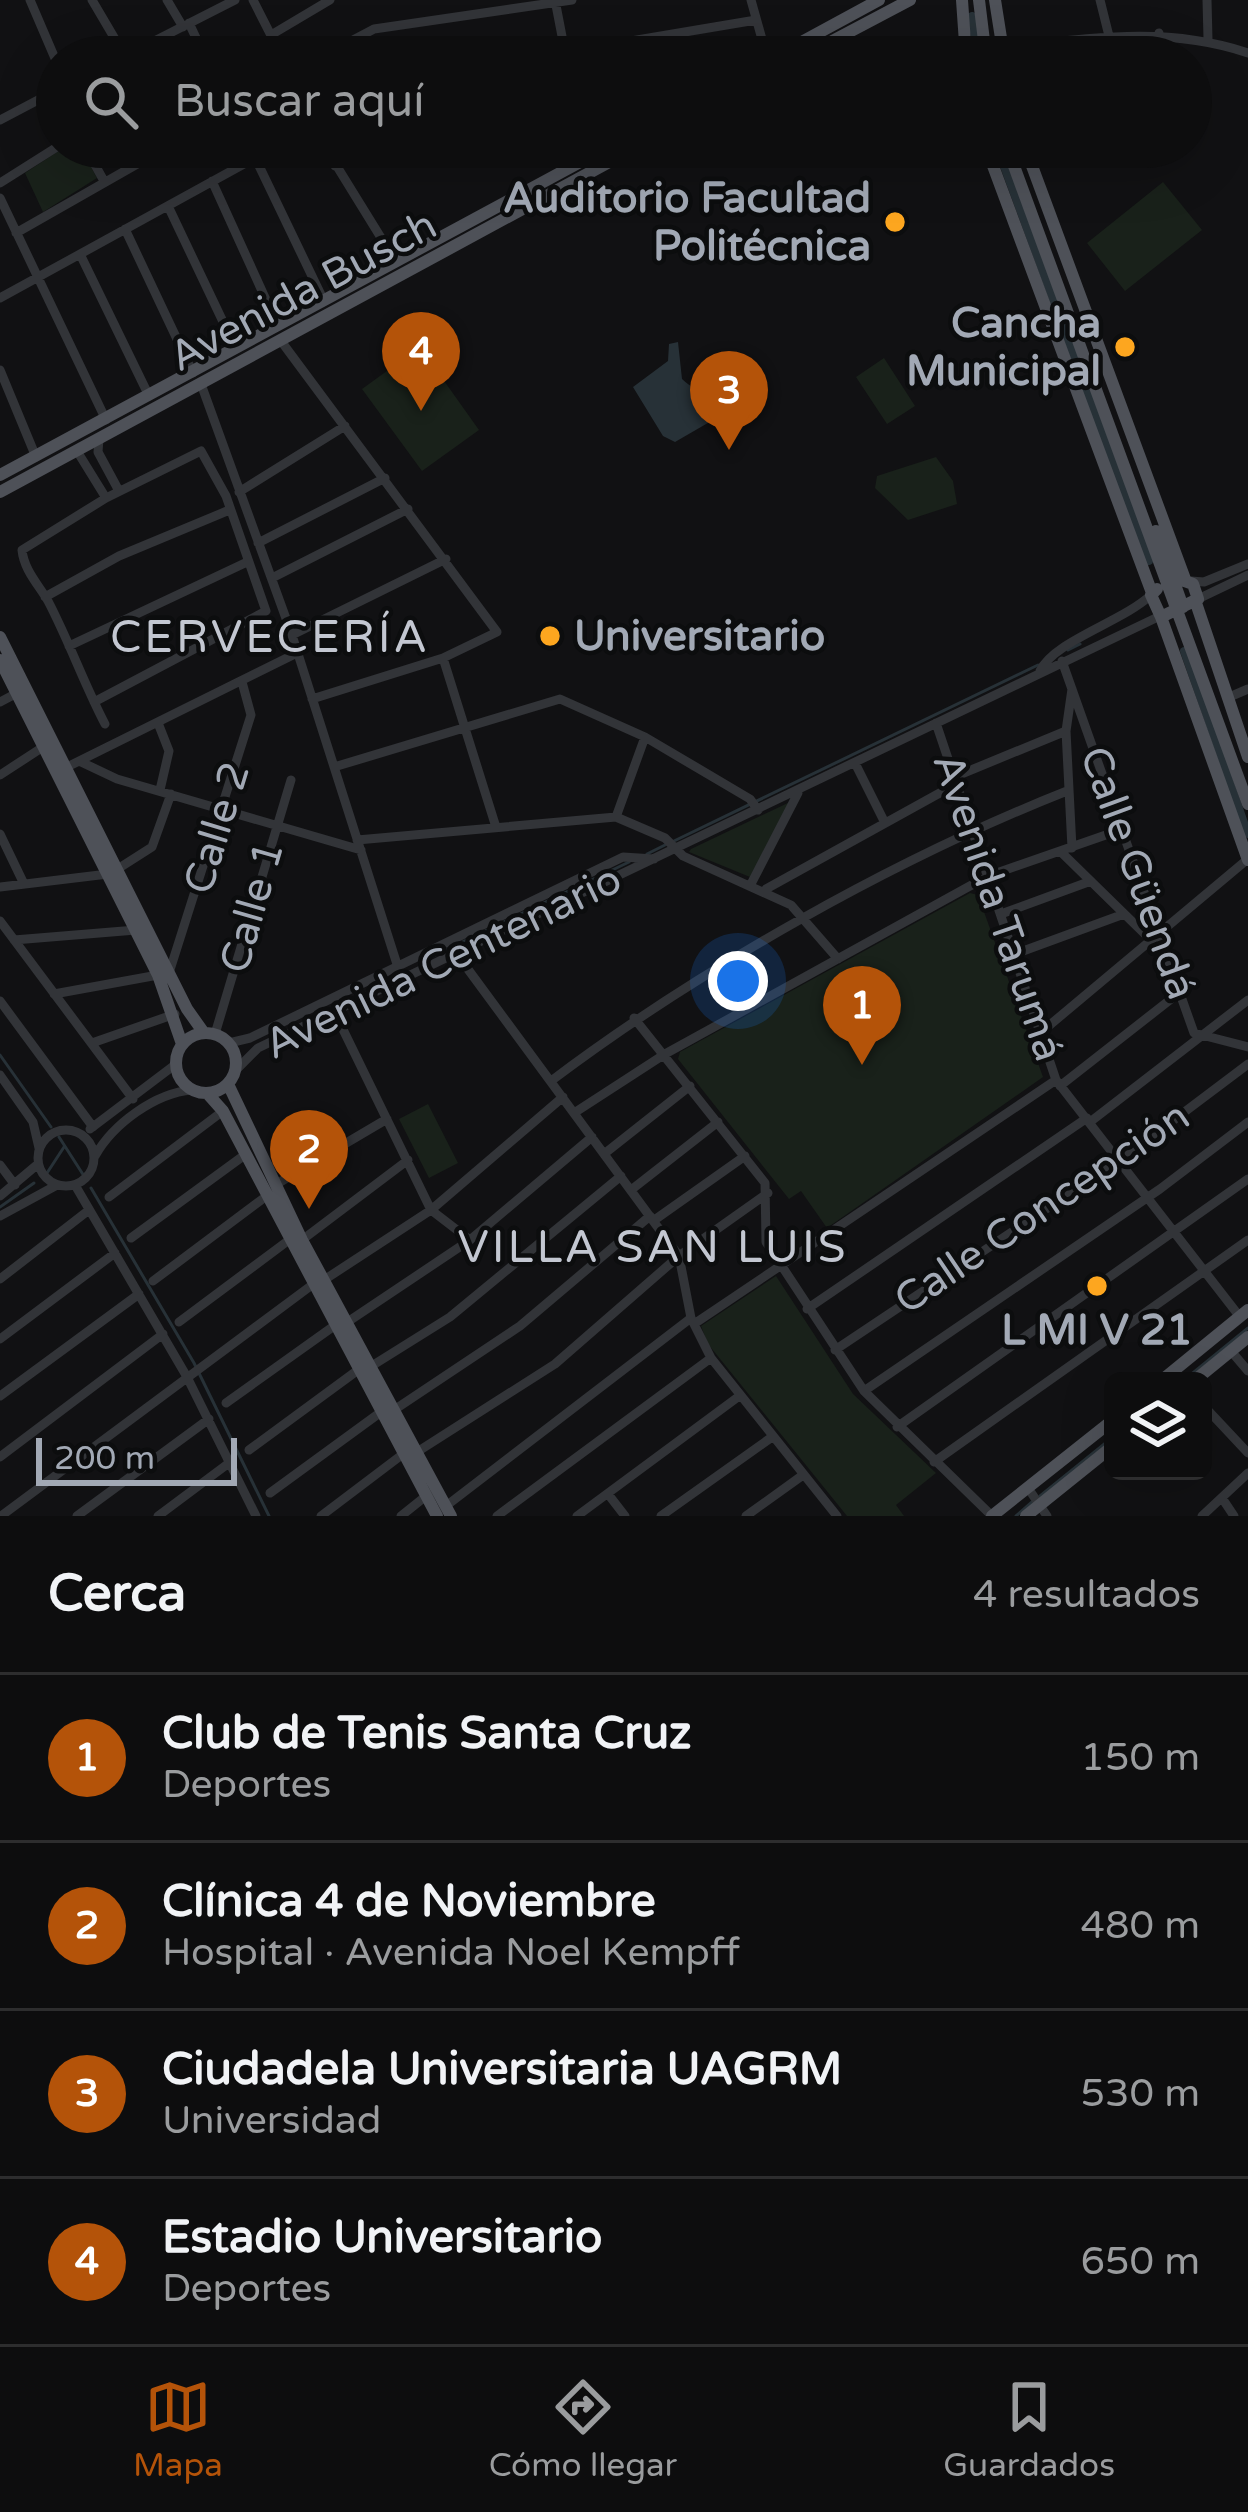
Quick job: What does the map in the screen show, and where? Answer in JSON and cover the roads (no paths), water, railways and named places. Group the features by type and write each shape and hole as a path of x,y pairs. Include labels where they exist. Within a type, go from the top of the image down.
{"main road":[{"path":"856,27 856,16 880,0"},
{"path":"811,36 880,0"},
{"path":"840,36 910,0"},
{"path":"980,0 991,36"},
{"path":"994,0 996,36"},
{"path":"994,0 1001,36"},
{"path":"961,1 964,36"},
{"name":"Avenida Busch","path":"0,492 106,420 149,396 197,378 236,349 279,333 324,301 364,287 396,262 569,168"},
{"name":"Avenida Busch","path":"74,445 99,439 279,333 596,168"},
{"path":"994,168 1248,860"},
{"path":"1019,168 1248,757"},
{"path":"1019,168 1189,605 1248,783"},
{"path":"1031,168 1179,582"},
{"path":"1052,231 1057,269"},
{"name":"Avenida Busch","path":"0,475 36,457 58,453"},
{"path":"1151,594 1179,582"},
{"path":"1161,617 1189,605"},
{"path":"1189,605 1248,804"},
{"path":"0,637 64,766 136,930 163,974 210,1033 229,1042 236,1070 228,1084 200,1091"},
{"path":"0,660 77,815 137,912 175,1015 182,1044 176,1064 180,1079 223,1111 272,1190 282,1226 300,1243 318,1282"},
{"path":"20,699 34,722 43,723"},
{"path":"44,747 53,748 64,766"},
{"path":"182,1044 210,1033"},
{"path":"228,1084 272,1190 388,1411 426,1496 447,1513"},
{"path":"1181,1372 1244,1313"},
{"path":"1206,1372 1248,1337"},
{"path":"1026,1516 1104,1430"},
{"path":"407,1452 447,1513"},
{"path":"992,1516 1037,1501 1104,1453"}],"street":[{"path":"30,0 45,36"},
{"path":"92,0 113,36"},
{"path":"167,0 193,36"},
{"path":"164,36 235,0"},
{"path":"253,0 271,35 330,0"},
{"path":"361,36 374,29 572,0"},
{"path":"751,0 762,36"},
{"path":"1100,0 1108,36 1184,36"},
{"path":"1207,0 1208,36"},
{"path":"555,1 562,36"},
{"path":"669,36 756,20"},
{"path":"1212,40 1248,53"},
{"path":"0,120 36,101"},
{"path":"0,183 36,160"},
{"path":"97,168 104,181"},
{"path":"16,233 128,168"},
{"path":"0,298 231,168"},
{"path":"261,168 324,301"},
{"path":"336,168 396,262"},
{"path":"212,182 279,333 497,632 443,658 312,699"},
{"path":"0,198 106,420"},
{"path":"168,206 236,349"},
{"path":"124,230 197,378 272,578 402,980"},
{"path":"80,254 149,396"},
{"path":"0,370 36,457"},
{"path":"239,492 346,426"},
{"path":"99,439 98,452 119,491"},
{"path":"74,445 106,498"},
{"path":"94,701 264,616 266,605 245,563 208,455 200,451 25,546 23,559 46,597 94,701 105,724"},
{"path":"258,543 385,478"},
{"path":"272,578 408,509"},
{"path":"46,597 119,556 227,511"},
{"path":"292,635 446,559"},
{"path":"69,646 245,563"},
{"path":"1189,605 1248,564"},
{"path":"1179,582 1248,575"},
{"name":"Avenida Centenario","path":"236,1070 259,1048 654,860 673,845 754,804 800,790 936,723 1124,619 1151,594"},
{"name":"Avenida Centenario","path":"1043,665 1161,617"},
{"path":"64,766 298,653"},
{"path":"443,658 495,824"},
{"name":"Calle Güendá","path":"1062,661 1124,829 1155,937 1194,1033 1248,1047"},
{"name":"Calle 2","path":"163,974 224,810 250,716 242,682"},
{"path":"1072,689 1066,730 1066,850 1090,881 1155,937"},
{"path":"1226,698 1248,689"},
{"path":"0,702 20,699"},
{"path":"334,767 560,699 646,737 754,804"},
{"path":"0,887 112,872 152,847 169,751 158,723"},
{"name":"Avenida Tarumá","path":"936,723 1058,1083 1206,1273 1244,1313"},
{"path":"766,889 955,780 1066,730"},
{"path":"616,817 646,737"},
{"path":"0,776 44,747"},
{"path":"81,761 224,810 359,845 495,824 616,817 766,889 808,920 838,959"},
{"path":"855,763 884,821"},
{"name":"Calle 1","path":"210,1033 291,780"},
{"path":"752,884 800,790"},
{"path":"551,1082 634,1018 971,829 1067,791"},
{"path":"574,1112 664,1054 988,876 1124,829"},
{"path":"0,834 24,884"},
{"name":"Avenida Centenario","path":"229,1042 250,1038 623,857 654,860"},
{"path":"1039,1034 1248,860"},
{"path":"1001,914 1090,881"},
{"path":"1015,954 1124,914"},
{"path":"0,921 134,1099"},
{"path":"14,940 136,930"},
{"path":"457,953 679,1256 692,1321 711,1358 833,1515"},
{"path":"54,994 163,974"},
{"path":"447,1513 692,1321 781,1269 1058,1083 1180,992"},
{"path":"807,1309 1088,1120 1248,1000"},
{"path":"0,1001 93,1127"},
{"path":"334,1011 431,1210 470,1240"},
{"path":"92,1043 175,1015"},
{"path":"634,1018 745,1156 767,1193 766,1242 864,1391 992,1516"},
{"path":"32,1122 52,1133 93,1127 176,1064"},
{"name":"Calle Concepción","path":"835,1349 1118,1159 1248,1064"},
{"path":"0,1075 32,1122 39,1148 38,1163 0,1196"},
{"path":"604,1154 690,1086"},
{"path":"0,1216 57,1185 75,1185 88,1177 95,1156 113,1132 162,1097 200,1091"},
{"path":"1,1516 318,1282 431,1210 562,1096"},
{"path":"109,1197 223,1111"},
{"path":"153,1281 272,1190 388,1119"},
{"path":"864,1391 1248,1121"},
{"path":"631,1190 718,1122"},
{"path":"79,1132 95,1156"},
{"path":"39,1148 52,1133"},
{"path":"226,1403 341,1321 470,1240 592,1137"},
{"path":"131,1238 246,1154"},
{"path":"270,1492 520,1326 651,1218 745,1156"},
{"path":"179,1322 300,1243 408,1160"},
{"path":"38,1163 57,1185"},
{"path":"0,1165 15,1185"},
{"path":"249,1450 449,1317 621,1176"},
{"path":"896,1427 1248,1179"},
{"path":"75,1185 163,1334 194,1371 209,1419 251,1514"},
{"path":"321,1516 407,1452 555,1364 679,1256 767,1193"},
{"path":"0,1279 89,1210"},
{"path":"934,1462 1248,1240"},
{"path":"0,1339 115,1253"},
{"path":"0,1396 140,1294"},
{"path":"0,1457 163,1334"},
{"path":"1231,1351 1248,1371"},
{"path":"497,1516 711,1358"},
{"path":"578,1516 738,1397"},
{"path":"1212,1415 1248,1454"},
{"path":"77,1516 209,1419"},
{"path":"661,1516 772,1437"},
{"path":"158,1516 230,1462"},
{"path":"1202,1516 1248,1473"},
{"path":"746,1516 803,1475"},
{"path":"608,1494 625,1516"},
{"path":"401,1516 426,1496"},
{"path":"1222,1498 1234,1516"}],"waterway":[{"path":"972,16 974,36"},
{"path":"1005,168 1149,561"},
{"path":"1068,650 1080,644"},
{"path":"1184,651 1248,834"},
{"path":"674,841 1038,665"},
{"path":"647,854 665,845"},
{"path":"425,960 629,862"},
{"path":"0,1055 51,1127"},
{"path":"59,1137 84,1176"},
{"path":"47,1173 64,1147"},
{"path":"0,1207 34,1183"},
{"path":"91,1188 194,1363 269,1516"},
{"path":"1194,1372 1248,1328"},
{"path":"1040,1496 1104,1444"},
{"path":"1016,1516 1032,1502"}],"place":[{"name":"Auditorio Facultad Politécnica","path":"895,222"},
{"name":"Cancha Municipal","path":"1125,347"},
{"name":"Estadio Universitario","path":"421,411"},
{"name":"Ciudadela Universitaria UAGRM","path":"729,450"},
{"name":"Universitario","path":"550,636"},
{"name":"Club de Tenis Santa Cruz","path":"862,1065"},
{"name":"Clínica 4 de Noviembre","path":"309,1209"},
{"name":"L MI V 21","path":"1097,1286"}],"district":[{"name":"CERVECERÍA","path":"270,638"},
{"name":"VILLA SAN LUIS","path":"653,1248"}]}
